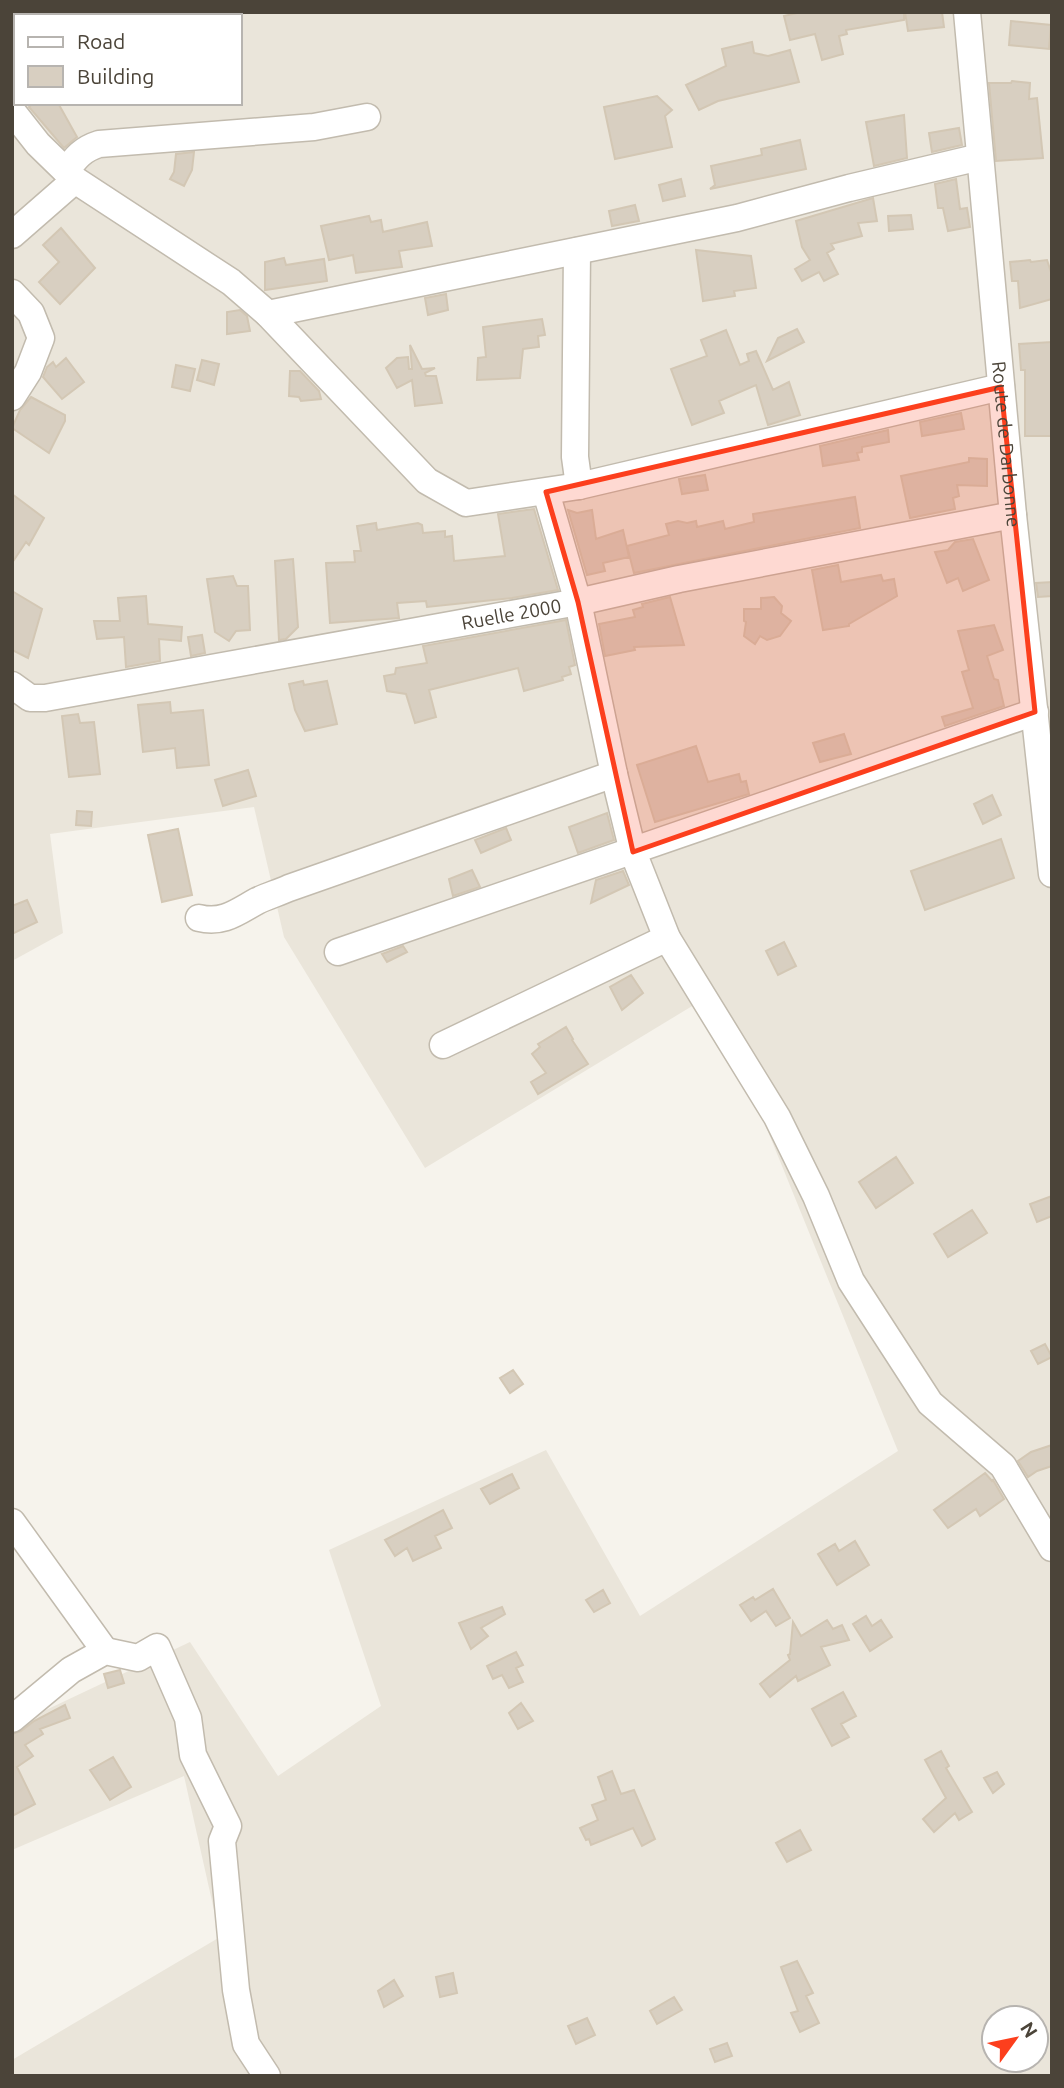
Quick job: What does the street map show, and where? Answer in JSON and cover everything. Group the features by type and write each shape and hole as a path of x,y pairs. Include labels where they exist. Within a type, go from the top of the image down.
{"street":[{"name":"Route de Darbonne","path":"967,12 1013,515 1035,712 1048,795 1052,874"},
{"path":"12,111 38,144 71,175 230,282 268,314 426,481 466,503 579,486 1001,387"},
{"path":"12,235 71,175 78,155 99,144 314,127 367,117"},
{"path":"268,314 737,218 980,157"},
{"path":"577,251 575,457 579,486"},
{"path":"12,293 31,313 41,338 28,372 12,397"},
{"path":"546,492 578,601 632,852 667,938 777,1117 816,1196 851,1281 930,1403 1003,1466 1052,1548"},
{"name":"Ruelle 2000","path":"12,685 30,698 45,698 578,601 1013,515"},
{"path":"338,952 1035,712"},
{"path":"199,918 209,921 223,919 289,888 614,774"},
{"path":"443,1045 667,938"},
{"path":"12,1522 105,1651"},
{"path":"12,1719 71,1670 105,1651 138,1658 157,1647 188,1718 193,1755 228,1826 222,1841 236,1990 246,2044 267,2076"}],"highlighted area":[{"path":"1001,387 1035,712 633,852 578,602 546,492"}],"shaded area":[{"path":"12,12 1052,12 1052,2076 12,2076 12,2060 220,1937 184,1776 12,1850 12,1726 190,1642 278,1776 381,1706 329,1550 546,1450 640,1616 898,1451 712,994 425,1168 284,937 254,807 50,834 63,933 12,961"}],"building":[{"path":"801,12 904,12 904,20 846,30 847,34 839,36 843,54 822,60 815,34 790,40 784,16"},
{"path":"905,12 942,12 944,27 908,31"},
{"path":"1011,21 1051,25 1049,49 1009,45"},
{"path":"752,42 754,53 768,56 790,50 799,82 718,101 699,110 686,85 726,66 722,49"},
{"path":"989,83 1030,83 1029,99 1037,98 1043,158 996,161"},
{"path":"657,96 672,110 665,116 672,147 615,159 604,107"},
{"path":"59,105 77,137 64,148 29,107"},
{"path":"904,115 907,158 874,166 866,122"},
{"path":"959,128 962,145 932,152 929,133"},
{"path":"800,140 806,169 710,189 715,185 711,166 762,155 761,149"},
{"path":"194,152 192,170 184,186 170,179 174,172 176,154"},
{"path":"681,179 685,196 663,201 659,185"},
{"path":"956,179 960,209 967,208 970,227 948,231 943,208 938,208 935,184"},
{"path":"873,198 877,221 858,223 862,236 831,244 834,249 827,253 838,274 824,281 819,272 802,281 795,269 810,260 802,247 796,221"},
{"path":"635,205 639,221 612,226 609,211"},
{"path":"911,215 913,229 889,231 888,216"},
{"path":"369,216 371,222 381,220 383,232 427,222 432,246 399,251 402,267 356,273 353,255 329,260 321,226"},
{"path":"61,228 95,268 60,304 39,282 59,262 43,245"},
{"path":"696,250 751,256 756,288 734,291 735,296 703,301"},
{"path":"284,258 286,265 324,259 327,281 265,290 265,262"},
{"path":"1047,260 1052,275 1052,299 1020,308 1018,281 1012,281 1010,262"},
{"path":"446,294 448,310 428,315 425,298"},
{"path":"240,310 247,316 250,331 227,334 227,312"},
{"path":"542,319 545,335 538,336 539,347 523,349 520,378 477,380 478,358 486,357 483,327"},
{"path":"797,329 804,342 767,361 778,338"},
{"path":"726,330 740,365 749,361 747,354 756,351 773,390 789,382 800,415 768,425 756,385 719,401 724,413 692,425 671,369 707,356 701,340"},
{"path":"1052,342 1052,436 1025,436 1025,370 1021,370 1019,344"},
{"path":"410,345 422,369 435,368 425,373 426,376 436,376 442,403 415,406 412,380 397,388 386,368 397,358 408,357 409,369 412,369"},
{"path":"66,358 84,382 62,399 43,377 47,367 53,362 56,367"},
{"path":"202,360 219,364 214,385 197,380"},
{"path":"176,365 195,369 190,391 172,387"},
{"path":"290,371 300,371 319,391 321,399 301,401 299,397 289,396"},
{"path":"31,397 65,415 65,421 49,453 12,428 20,410"},
{"path":"961,413 964,429 922,436 920,422"},
{"path":"888,430 889,442 862,447 862,452 857,453 859,460 823,466 820,446"},
{"path":"969,458 987,459 987,486 957,485 959,496 953,498 955,509 910,518 901,476 969,462"},
{"path":"705,475 708,490 682,494 679,479"},
{"path":"12,494 44,518 29,545 26,542 12,563"},
{"path":"855,497 860,528 634,573 627,546 669,535 666,524 696,521 697,527 723,521 725,529 754,522 753,514"},
{"path":"534,509 558,590 427,607 426,601 397,603 399,618 330,623 326,563 355,562 354,551 361,551 357,526 376,523 377,530 418,523 422,525 423,533 445,531 445,537 452,536 454,561 505,556 498,514"},
{"path":"568,510 577,513 592,510 596,539 623,530 629,557 603,563 605,571 587,575"},
{"path":"973,539 989,580 963,591 958,578 947,583 935,552 948,550 955,542"},
{"path":"293,559 298,627 286,639 279,640 275,561"},
{"path":"838,565 841,582 881,575 883,581 894,579 897,596 849,626 823,630 812,570"},
{"path":"233,576 237,586 248,586 250,630 236,631 229,641 215,632 207,579"},
{"path":"1052,582 1052,596 1038,597 1036,583"},
{"path":"12,591 42,609 28,658 12,650"},
{"path":"146,596 148,624 182,627 181,641 159,639 160,661 126,667 124,637 97,639 94,621 120,621 118,598"},
{"path":"670,597 684,645 634,647 635,650 605,656 599,624 635,617 633,610 643,607 642,604"},
{"path":"774,597 782,606 781,613 791,621 780,636 767,640 760,636 755,644 744,636 744,609 761,609 761,598"},
{"path":"566,620 575,665 569,667 571,674 562,677 563,680 524,691 518,668 429,690 436,717 415,723 406,694 387,691 384,676 395,674 396,668 427,663 423,646"},
{"path":"994,625 1003,650 987,656 994,679 998,680 1004,706 945,726 942,717 973,708 962,672 969,670 958,631"},
{"path":"202,635 205,653 191,656 188,637"},
{"path":"303,681 304,685 327,681 337,724 305,731 295,710 289,684"},
{"path":"170,702 171,713 203,710 209,765 177,768 175,748 143,752 138,705"},
{"path":"78,714 80,723 94,722 100,774 69,777 62,716"},
{"path":"844,734 851,754 820,762 813,743"},
{"path":"696,746 708,782 739,774 741,782 746,781 749,794 655,822 637,765"},
{"path":"248,770 256,796 223,806 215,780"},
{"path":"992,795 1001,815 983,824 974,804"},
{"path":"77,811 92,812 91,826 76,825"},
{"path":"607,813 614,840 578,853 569,827"},
{"path":"506,828 511,840 481,853 475,840"},
{"path":"178,829 192,895 162,902 148,835"},
{"path":"1001,839 1014,878 925,910 911,871"},
{"path":"472,870 480,887 453,896 449,879"},
{"path":"623,871 629,885 591,903 596,880"},
{"path":"27,900 37,922 12,934 12,906"},
{"path":"784,942 796,966 778,975 766,951"},
{"path":"403,946 407,952 387,962 382,954"},
{"path":"631,975 643,993 622,1010 610,987"},
{"path":"566,1027 588,1064 538,1094 531,1082 546,1073 532,1054 540,1047 538,1044"},
{"path":"896,1157 913,1183 876,1208 859,1182"},
{"path":"1052,1196 1052,1216 1037,1222 1030,1204"},
{"path":"972,1210 987,1233 948,1257 934,1234"},
{"path":"1045,1344 1052,1357 1038,1364 1031,1351"},
{"path":"513,1370 523,1384 510,1393 500,1378"},
{"path":"1052,1445 1052,1466 1028,1477 1018,1461 1031,1452"},
{"path":"985,1473 993,1480 1004,1499 980,1516 976,1509 948,1528 934,1510"},
{"path":"512,1474 519,1488 490,1504 481,1489"},
{"path":"443,1510 452,1528 435,1536 441,1548 413,1561 407,1548 395,1556 385,1540"},
{"path":"855,1541 869,1565 837,1585 818,1554 835,1544 839,1551"},
{"path":"773,1589 790,1618 776,1626 766,1611 751,1621 740,1605"},
{"path":"603,1590 610,1603 594,1612 586,1600"},
{"path":"502,1607 505,1614 481,1628 488,1636 471,1649 459,1623"},
{"path":"866,1616 872,1626 881,1620 892,1637 870,1651 853,1624"},
{"path":"827,1620 833,1629 842,1625 849,1640 821,1647 830,1665 798,1681 796,1676 770,1697 760,1684 790,1660 788,1655 793,1622 801,1636"},
{"path":"516,1652 523,1665 516,1668 523,1682 509,1688 502,1675 493,1679 487,1666"},
{"path":"120,1670 124,1683 108,1688 104,1674"},
{"path":"843,1692 856,1716 841,1724 849,1737 832,1746 812,1709"},
{"path":"521,1703 533,1721 518,1729 509,1713"},
{"path":"65,1705 70,1718 40,1729 43,1734 25,1745 33,1756 17,1767 35,1804 12,1816 12,1734"},
{"path":"941,1751 949,1766 946,1768 972,1812 959,1820 955,1813 934,1832 923,1819 946,1798 925,1760"},
{"path":"113,1757 131,1787 110,1800 90,1770"},
{"path":"612,1771 621,1794 634,1790 655,1839 642,1846 633,1828 591,1845 580,1828 598,1820 592,1805 606,1800 598,1777"},
{"path":"997,1772 1004,1784 993,1793 984,1778"},
{"path":"800,1830 811,1850 787,1862 776,1843"},
{"path":"797,1961 813,1993 806,1996 819,2023 800,2032 791,2013 798,2011 781,1967"},
{"path":"453,1973 457,1993 440,1997 436,1977"},
{"path":"394,1980 403,1996 384,2007 378,1991"},
{"path":"674,1997 682,2010 657,2024 650,2011"},
{"path":"587,2018 595,2035 576,2044 568,2026"},
{"path":"727,2043 732,2056 715,2062 710,2049"}]}
